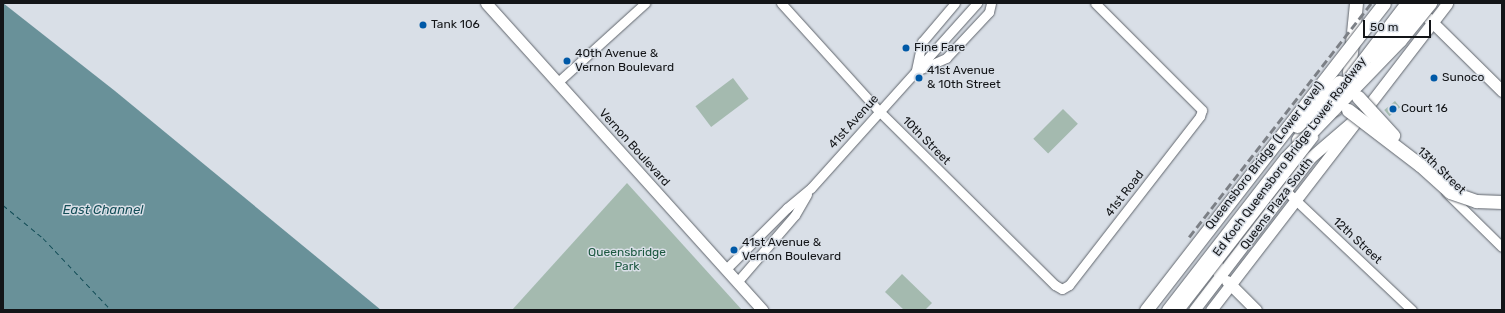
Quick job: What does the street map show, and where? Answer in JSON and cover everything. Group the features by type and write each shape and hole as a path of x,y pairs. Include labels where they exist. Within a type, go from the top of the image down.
{"highway":[{"path":"1356,3 1348,78 1352,92 1420,165 1444,188 1455,195 1476,201 1502,202"},
{"name":"Queensboro Bridge (Lower Level)","path":"1146,310 1384,3"},
{"path":"1153,310 1391,3"},
{"path":"1292,131 1351,69 1403,3"},
{"name":"Ed Koch Queensboro Bridge Lower Roadway","path":"1172,310 1407,3"},
{"path":"1168,310 1286,158 1392,49 1430,3"},
{"path":"1221,275 1216,267 1215,256 1224,234 1316,117 1329,110 1348,110 1420,165"}],"main road":[{"name":"Vernon Boulevard","path":"486,3 727,268 762,310"},
{"path":"1411,3 1502,91"},
{"name":"Queens Plaza South","path":"1211,310 1355,126 1362,113 1447,3"},
{"name":"Queens Plaza South","path":"1194,310 1316,151 1362,113"},
{"path":"1221,275 1256,310"}],"street":[{"name":"10th Street","path":"780,3 880,112 1054,285 1062,289"},
{"path":"916,72 922,42 955,3"},
{"name":"41st Avenue","path":"727,268 787,208 811,188 977,3"},
{"name":"41st Avenue","path":"916,72 946,58 989,12 991,3"},
{"name":"41st Road","path":"1062,289 1069,285 1200,116 1202,110 1095,3"},
{"path":"1180,310 1418,3"},
{"path":"558,82 640,5"},
{"name":"13th Street","path":"1362,113 1502,247"},
{"name":"41st Avenue","path":"738,281 795,215 811,188"},
{"name":"12th Street","path":"1285,190 1412,310"}],"green space":[{"path":"733,78 749,99 711,127 695,106"},
{"name":"Court 16","path":"1395,101 1400,107 1389,116 1384,110"},
{"path":"1063,109 1078,124 1048,154 1033,139"},
{"name":"Queensbridge Park","path":"627,183 742,310 512,310"},
{"path":"902,274 932,303 925,310 904,310 885,292"}],"water":[{"name":"East Channel","path":"3,3 115,91 381,310 3,310"}],"ferry route":[{"path":"3,205 43,238 111,310"}],"railway":[{"path":"1189,237 1371,3"}],"place":[{"name":"Tank 106","path":"423,25"},
{"name":"Fine Fare","path":"906,48"},
{"name":"40th Avenue & Vernon Boulevard","path":"567,61"},
{"name":"41st Avenue & 10th Street","path":"919,78"},
{"name":"Sunoco","path":"1434,78"},
{"name":"Court 16","path":"1393,109"},
{"name":"41st Avenue & Vernon Boulevard","path":"734,250"}]}
